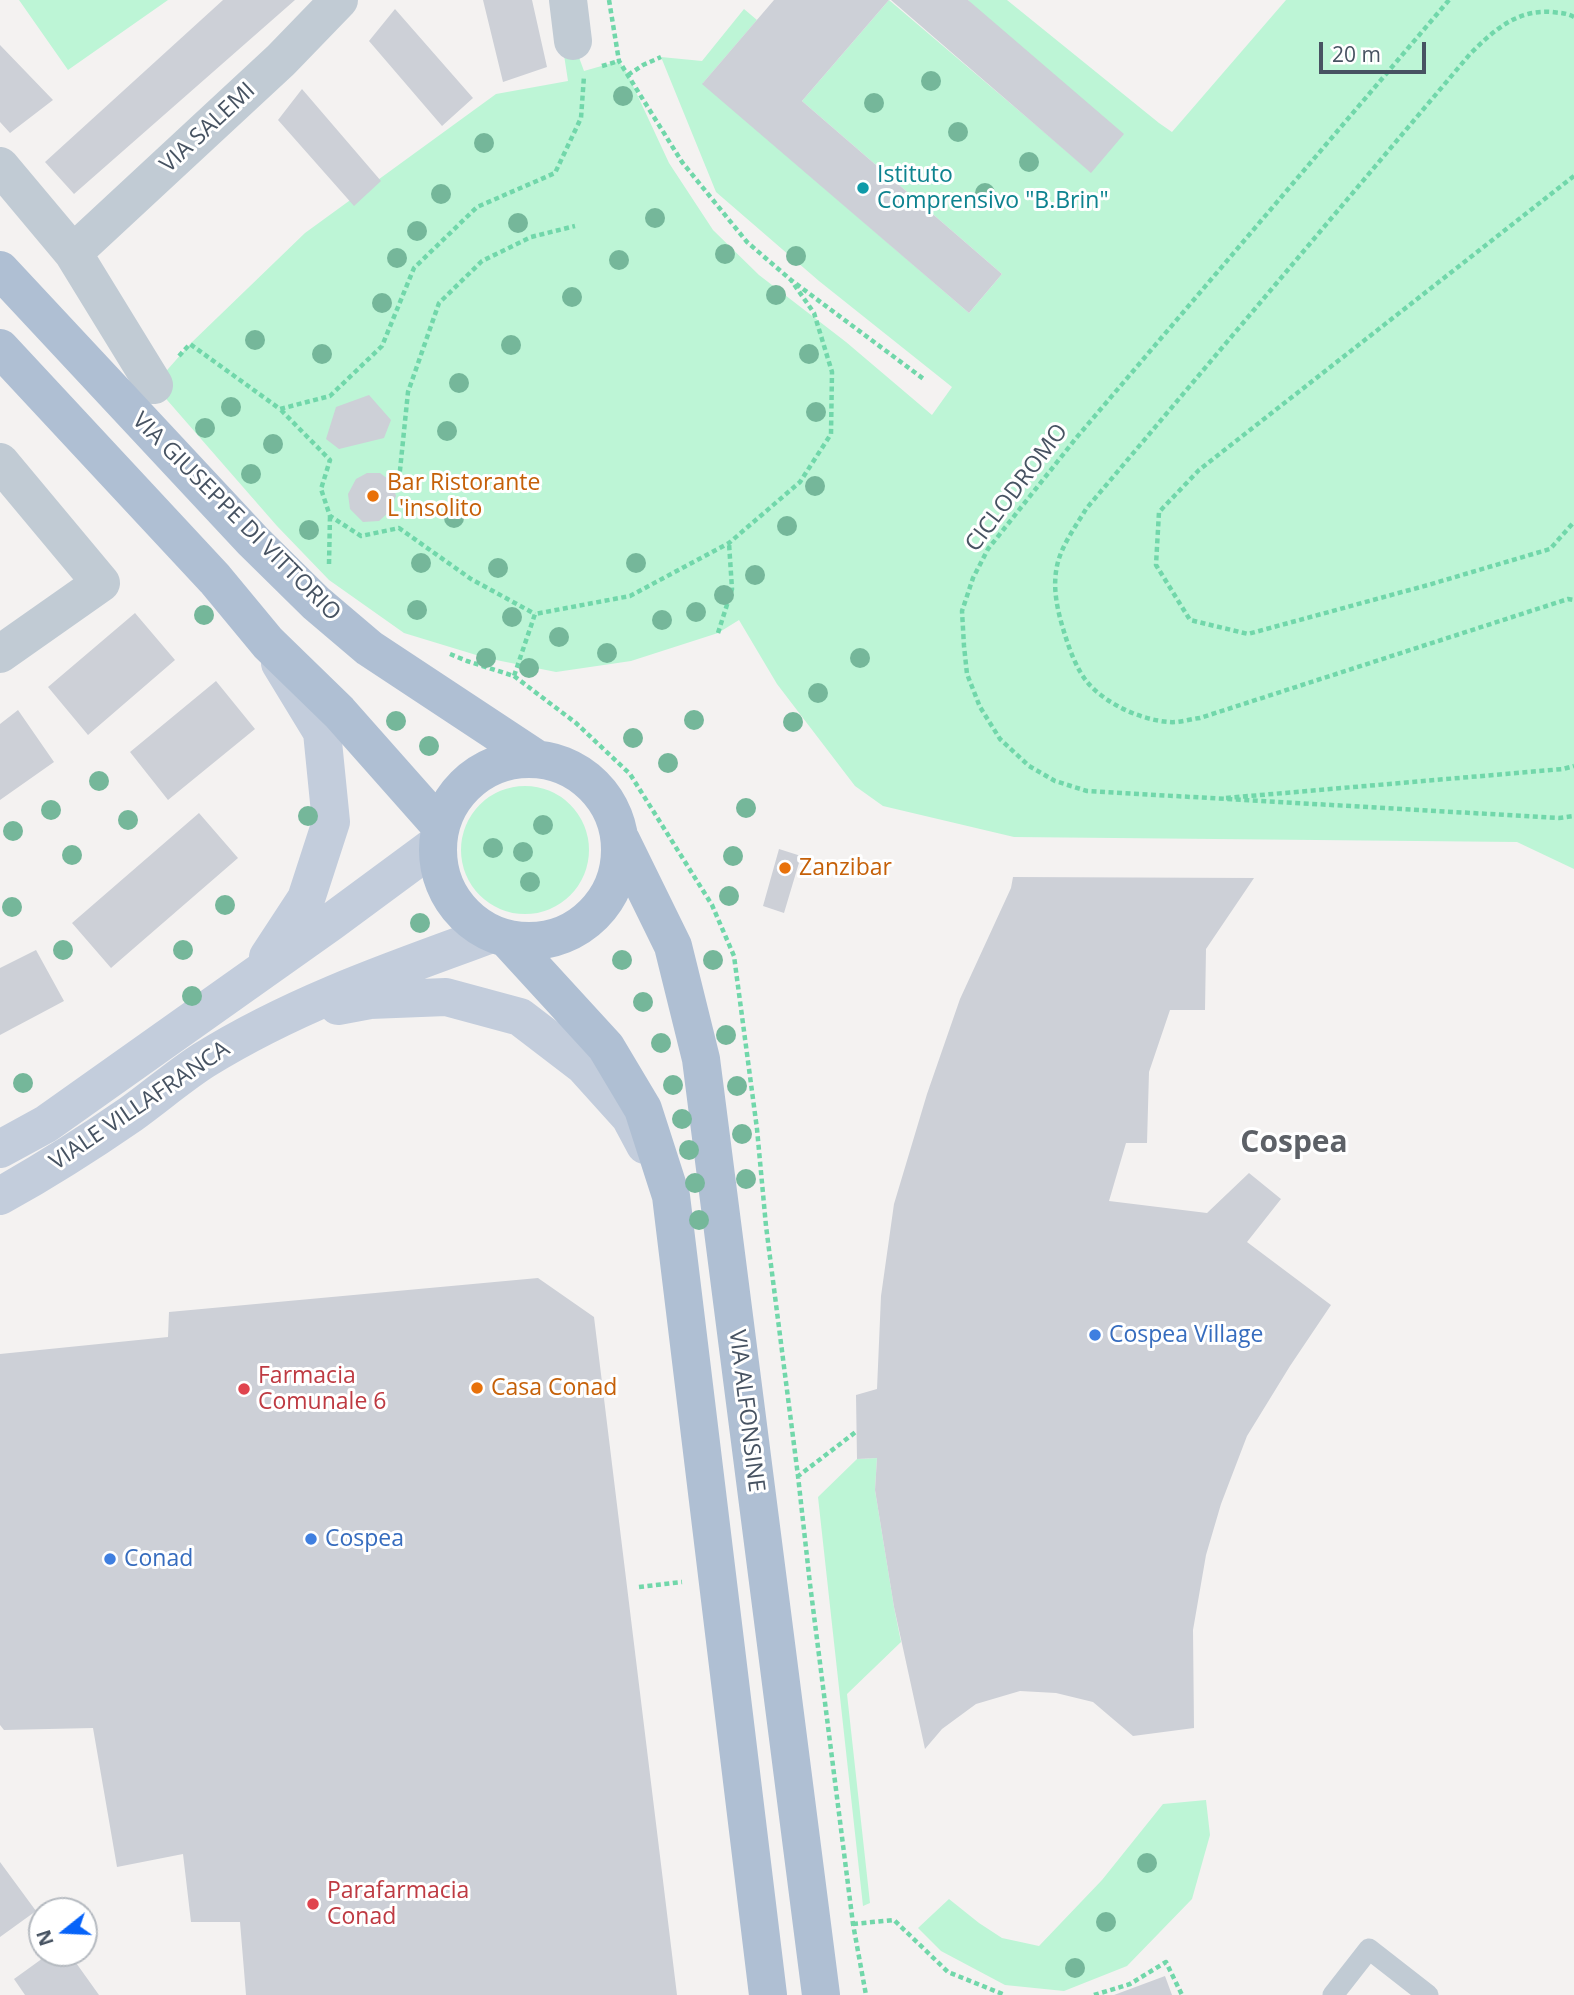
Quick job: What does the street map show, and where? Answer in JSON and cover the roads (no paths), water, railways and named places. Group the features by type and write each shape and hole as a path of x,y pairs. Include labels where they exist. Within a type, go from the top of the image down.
{"main road":[{"name":"VIA GIUSEPPE DI VITTORIO","path":"0,270 253,541 316,603 369,648 534,757"},
{"path":"0,348 215,579 268,643 339,712 439,834"},
{"name":"VIALE VILLAFRANCA","path":"256,975 306,899 331,822 322,732 268,643"},
{"path":"499,936 536,941 565,935 589,919 608,897 619,869 621,840 609,805 595,786 577,771 555,762 534,757 509,760 485,769 465,783 450,803 439,834 439,865 445,887 457,906 473,922 499,936 606,1047 643,1109 671,1196 768,1995"},
{"name":"VIALE VILLAFRANCA","path":"0,1149 46,1124 256,975 439,834"},
{"name":"VIA ALFONSINE","path":"621,840 673,946 701,1059 821,1995"},
{"name":"VIALE VILLAFRANCA","path":"0,1196 61,1160 204,1061 281,1017 366,979 499,936"},
{"name":"VIALE VILLAFRANCA","path":"281,1017 370,1000 446,997 520,1017 584,1066 630,1117 671,1196"}],"street":[{"name":"VIA SALEMI","path":"73,253 281,60 340,0"},
{"path":"568,0 578,56"},
{"path":"0,166 73,253 154,384"},
{"path":"0,462 101,583 0,654"}],"lane":[{"path":"1333,1995 1369,1949 1428,1995"}],"place":[{"name":"Istituto Comprensivo \"B.Brin\"","path":"863,188"},
{"name":"Bar Ristorante L'insolito","path":"373,496"},
{"name":"Zanzibar","path":"785,868"},
{"name":"Cospea Village","path":"1095,1335"},
{"name":"Casa Conad","path":"477,1388"},
{"name":"Farmacia Comunale 6","path":"244,1389"},
{"name":"Cospea","path":"311,1539"},
{"name":"Conad","path":"110,1559"},
{"name":"Parafarmacia Conad","path":"313,1904"}],"district":[{"name":"Cospea","path":"1294,1143"}]}
